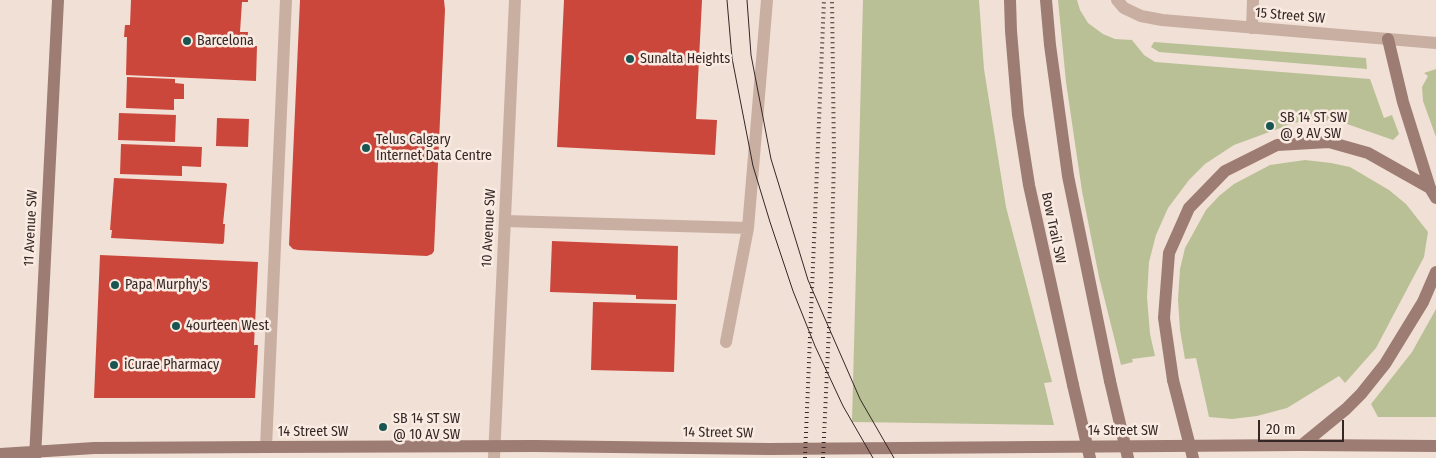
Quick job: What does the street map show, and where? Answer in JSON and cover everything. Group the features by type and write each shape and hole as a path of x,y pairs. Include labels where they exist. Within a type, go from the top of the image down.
{"main road":[{"name":"11 Avenue SW","path":"35,455 58,0"},
{"name":"Bow Trail SW","path":"1010,0 1018,115 1029,185 1090,458"},
{"name":"Bow Trail SW","path":"1046,0 1068,176 1128,458"},
{"path":"1388,39 1403,102 1433,193"},
{"path":"1193,458 1174,380 1164,318 1169,253 1189,208 1226,171 1278,145 1329,142 1368,154 1433,193"},
{"path":"1302,445 1346,409 1361,394 1385,364 1423,302 1436,272"},
{"name":"14 Street SW","path":"0,454 35,455 94,448 266,447 495,452 1302,445 1436,446"}],"street":[{"path":"266,447 286,0"},
{"name":"10 Avenue SW","path":"495,452 515,0"},
{"path":"726,342 748,228 767,0"},
{"name":"15 Street SW","path":"1117,0 1124,8 1141,16 1162,20 1436,43"},
{"path":"1252,28 1253,0"},
{"path":"505,221 748,228"}],"green space":[{"path":"863,0 979,0 984,69 1006,207 1052,382 1044,383 1054,425 852,422"},
{"path":"1058,0 1077,0 1080,10 1088,23 1103,34 1115,39 1132,40 1144,55 1155,62 1370,79 1384,118 1392,115 1399,134 1393,140 1347,124 1313,119 1294,123 1234,145 1205,164 1189,180 1168,208 1156,235 1149,262 1147,297 1150,334 1155,356 1132,359 1133,362 1121,365 1099,277 1082,191 1066,82"},
{"path":"1154,42 1366,58 1367,69 1159,52 1151,47"},
{"path":"1436,69 1436,137 1423,101 1422,87 1428,76 1424,73"},
{"path":"1305,160 1350,167 1389,190 1406,204 1428,232 1424,257 1376,348 1345,383 1339,376 1287,408 1257,416 1232,419 1209,417 1196,358 1185,359 1180,330 1178,300 1180,269 1185,248 1206,210 1234,184 1270,165"},
{"path":"1436,309 1436,417 1378,417 1371,404 1412,352"}],"building":[{"name":"Barcelona","path":"131,0 248,0 248,2 242,2 240,32 248,32 247,46 257,46 256,81 126,75 127,37 124,37 125,25 130,25"},
{"name":"Telus Calgary Internet Data Centre","path":"300,0 444,0 434,251 432,254 427,256 298,250 293,249 289,245"},
{"name":"Sunalta Heights","path":"564,0 702,0 696,119 717,120 715,155 557,147"},
{"path":"127,77 175,79 175,83 184,84 184,99 174,99 174,110 126,108"},
{"path":"119,113 176,115 175,142 118,140"},
{"path":"217,118 249,119 248,147 216,146"},
{"path":"121,144 202,147 201,167 182,166 182,176 120,174"},
{"path":"114,178 227,184 223,244 111,238"},
{"path":"552,241 678,246 677,300 636,299 636,295 550,292"},
{"name":"4ourteen West","path":"100,255 258,262 254,345 258,345 255,398 94,398"},
{"path":"593,302 676,304 674,372 591,370"}],"tram line":[{"path":"727,0 732,58 753,166 770,222 793,291 815,346 843,406 873,458"},
{"path":"747,0 751,55 771,159 808,280 860,399 894,458"}],"railway":[{"path":"805,458 824,0"},
{"path":"823,458 831,285 834,156 832,0"}],"place":[{"name":"Barcelona","path":"187,41"},
{"name":"Sunalta Heights","path":"630,59"},
{"name":"SB 14 ST SW @ 9 AV SW","path":"1270,126"},
{"name":"Telus Calgary Internet Data Centre","path":"366,148"},
{"name":"Papa Murphy's","path":"115,285"},
{"name":"4ourteen West","path":"176,326"},
{"name":"iCurae Pharmacy","path":"114,365"},
{"name":"SB 14 ST SW @ 10 AV SW","path":"383,427"}]}
